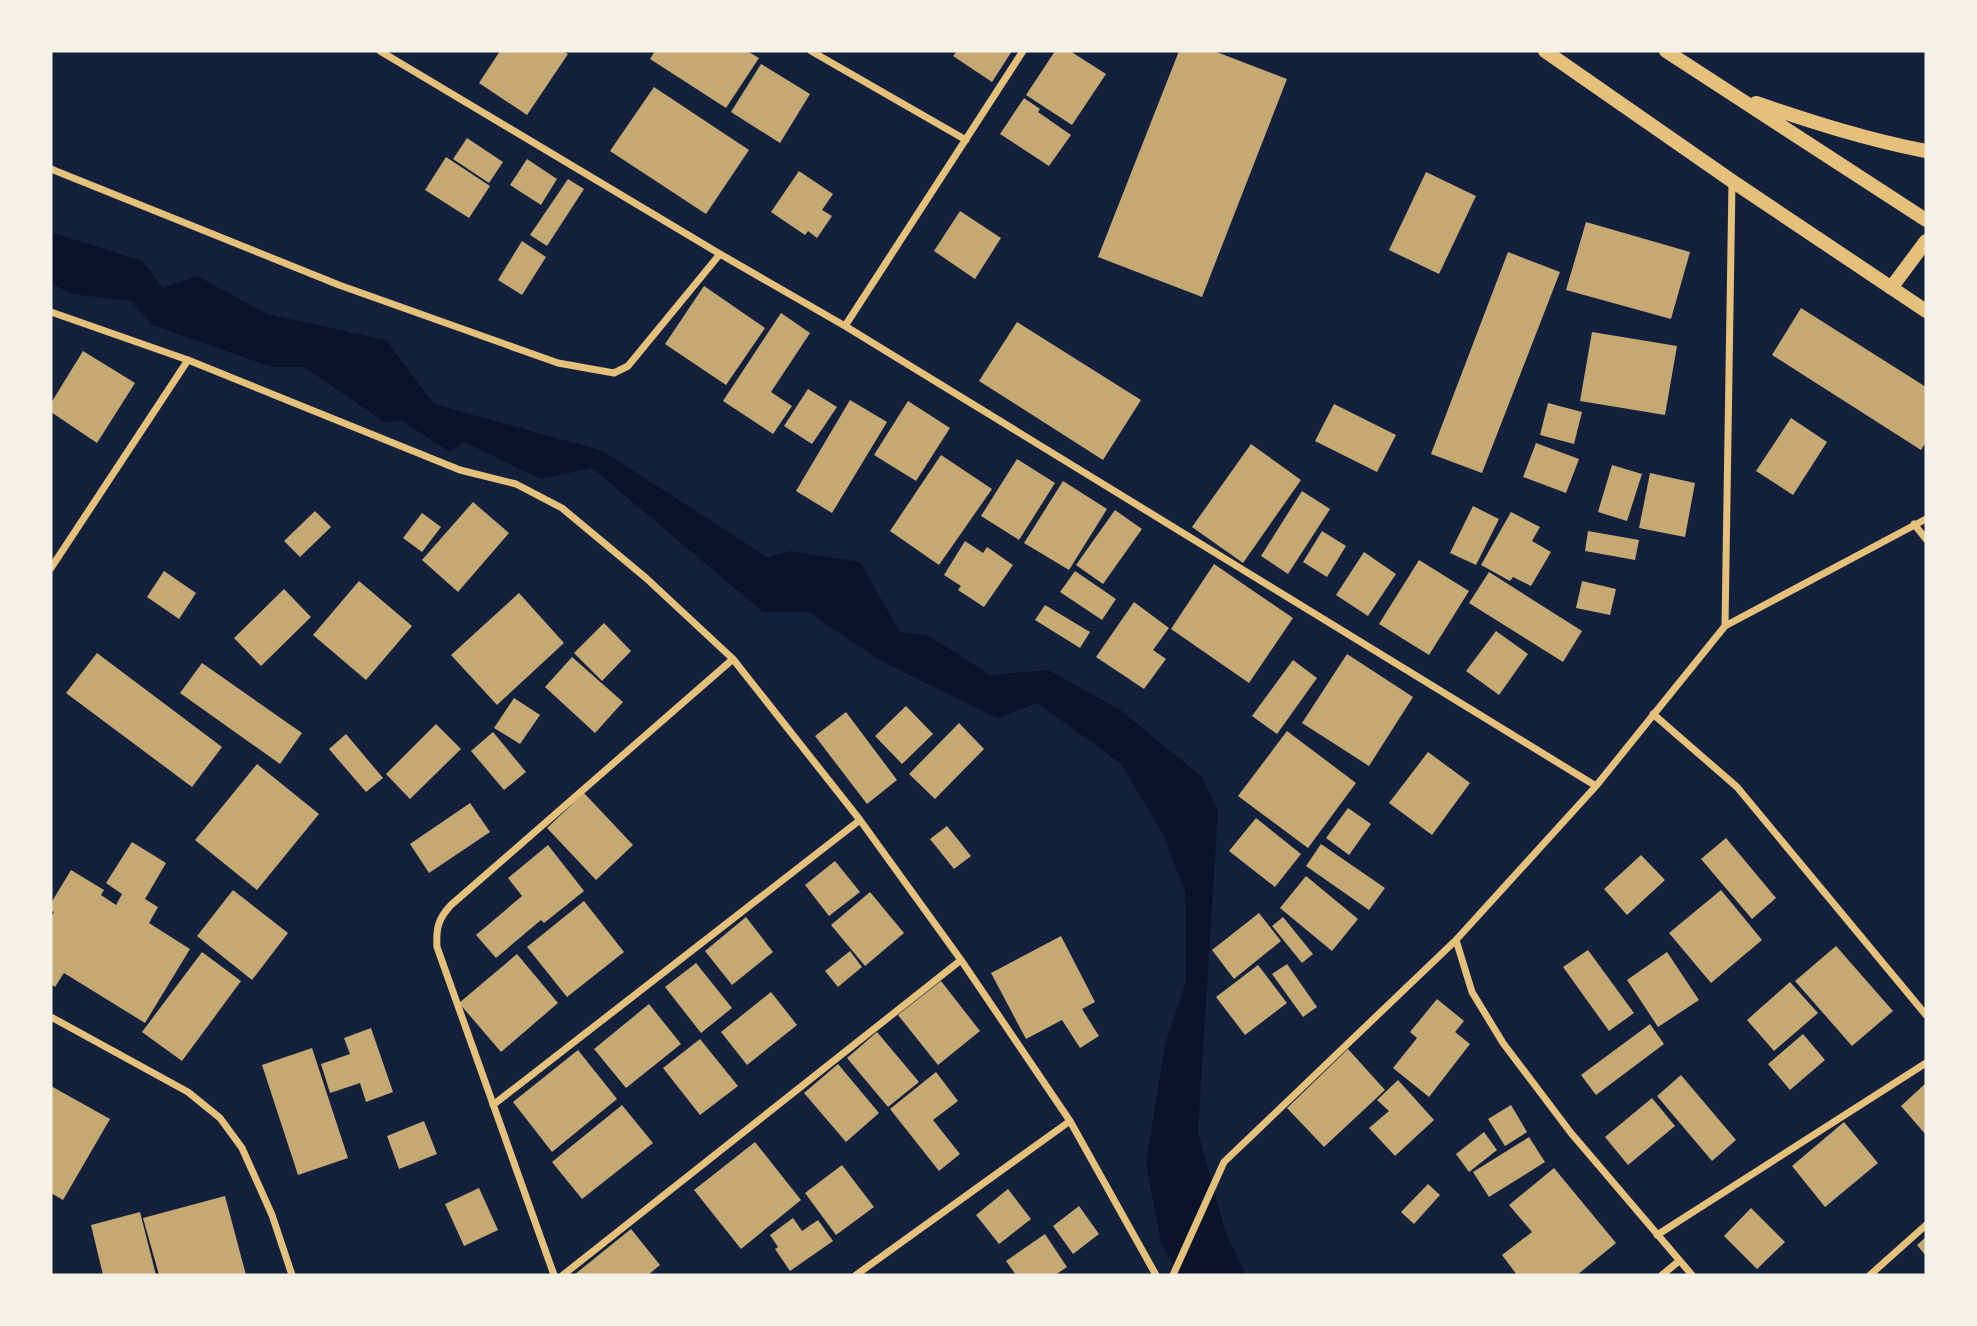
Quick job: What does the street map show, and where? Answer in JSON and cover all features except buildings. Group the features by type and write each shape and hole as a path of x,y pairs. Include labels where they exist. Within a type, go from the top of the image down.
{"main road":[{"path":"1545,51 1732,181 1926,310"},
{"path":"1666,51 1926,220"},
{"path":"1735,96 1844,132 1926,151"},
{"path":"1891,288 1926,241"}],"street":[{"path":"380,51 845,326 1597,786"},
{"path":"811,51 966,140"},
{"path":"845,326 1023,51"},
{"path":"51,169 352,290 558,363 614,373 628,366 720,254"},
{"path":"1725,626 1732,181"},
{"path":"51,312 188,360 460,470 516,484 562,509 646,578 733,659 860,820 961,960 1070,1121 1156,1275"},
{"path":"51,568 188,360"},
{"path":"1173,1275 1224,1162 1455,940 1597,786 1725,626 1926,519"},
{"path":"1914,524 1926,539"},
{"path":"554,1275 437,947 436,929 441,916 451,905 733,659"},
{"path":"1653,714 1737,787 1926,1015"},
{"path":"493,1105 860,820"},
{"path":"1455,940 1472,992 1503,1043 1570,1133 1692,1275"},
{"path":"563,1275 961,960"},
{"path":"51,1017 188,1092 220,1118 242,1148 272,1215 292,1275"},
{"path":"1657,1235 1926,1063"},
{"path":"856,1275 1070,1121"},
{"path":"1870,1275 1926,1225"},
{"path":"1662,1275 1679,1261"}],"water":[{"path":"51,232 142,261 163,288 197,276 267,314 386,340 434,404 603,451 767,557 791,551 860,562 900,632 928,635 990,675 1048,670 1119,709 1202,777 1218,811 1198,1132 1226,1233 1246,1275 1180,1275 1161,1243 1146,1163 1165,1044 1186,982 1185,892 1164,836 1121,764 1038,703 997,718 881,661 808,612 763,612 592,468 541,479 464,442 450,452 402,421 386,423 304,367 272,367 152,325 131,301 71,294 51,283"}]}
